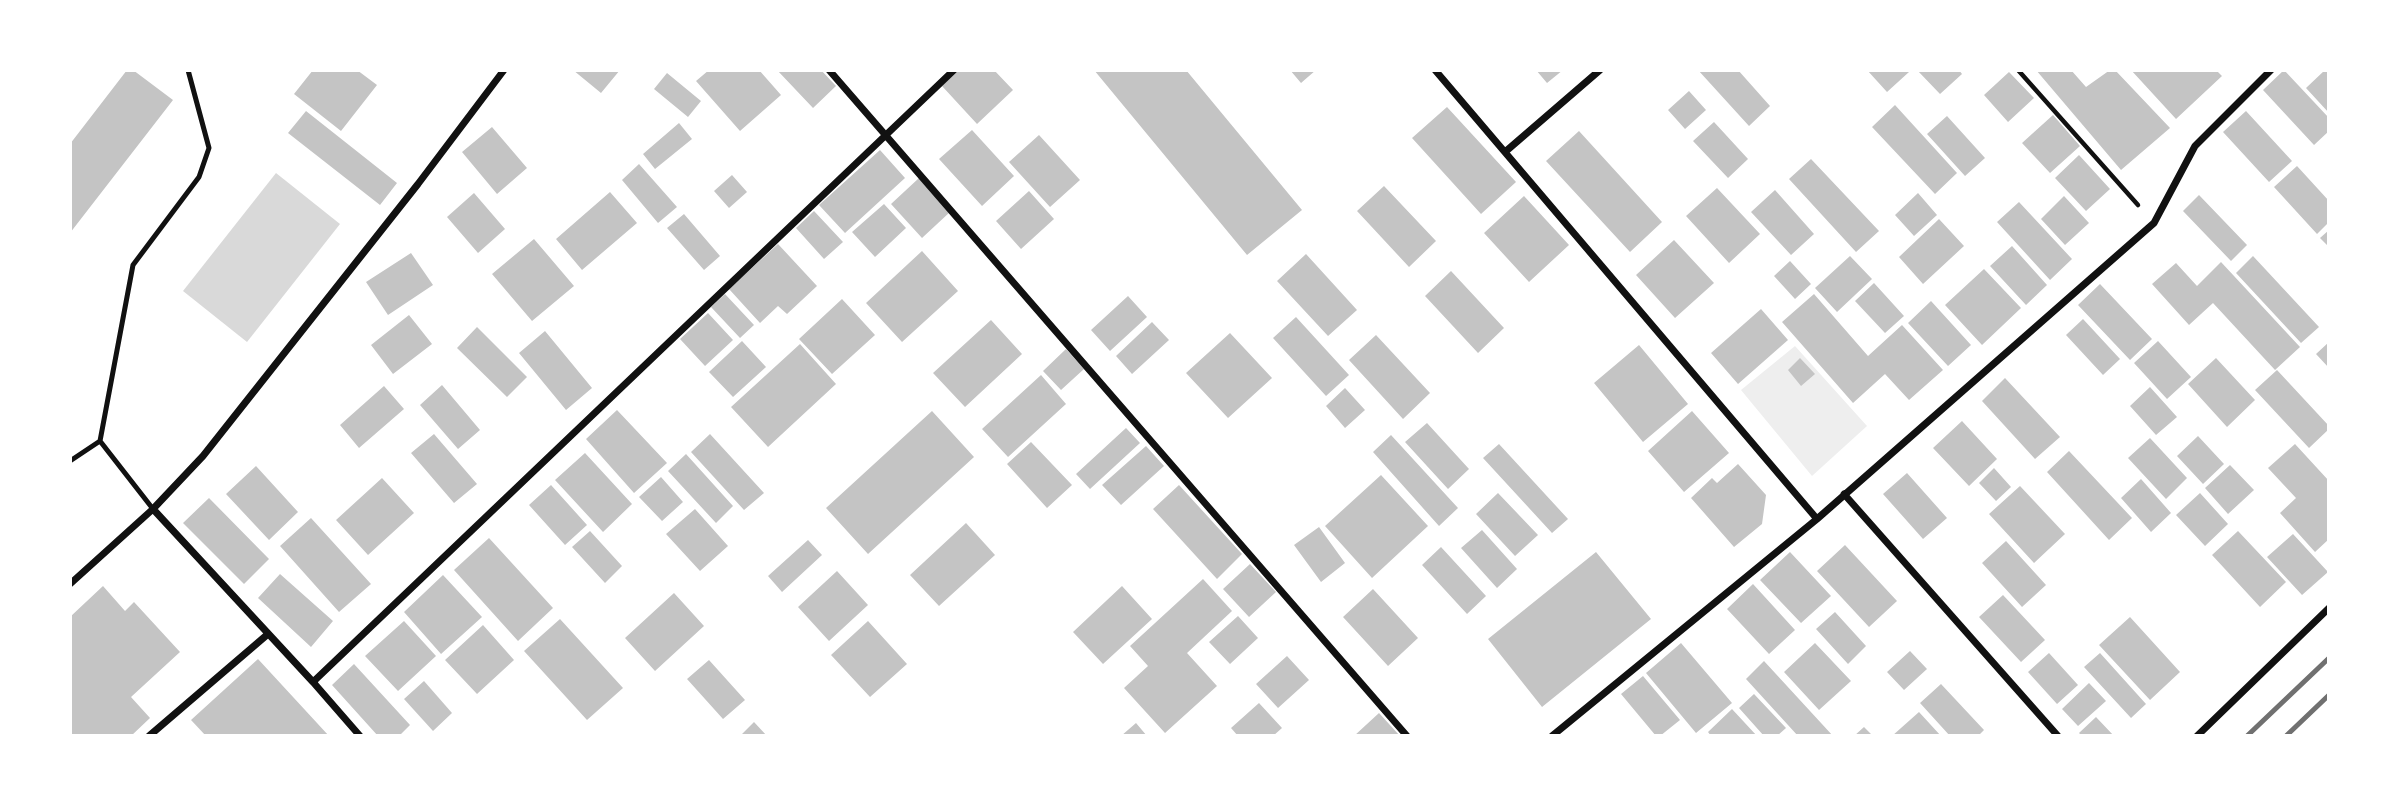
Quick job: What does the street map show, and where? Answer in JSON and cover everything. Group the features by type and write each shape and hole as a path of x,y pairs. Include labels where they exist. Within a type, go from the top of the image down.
{"street":[{"path":"70,584 153,509 203,456 418,184 504,70"},
{"path":"829,70 1407,736"},
{"path":"313,682 954,70"},
{"path":"1435,70 1818,519"},
{"path":"1505,152 1600,70"},
{"path":"1552,736 1818,519 2154,223 2195,145 2271,70"},
{"path":"1844,494 2058,736"},
{"path":"153,509 360,736"},
{"path":"2197,736 2329,608"},
{"path":"149,736 268,634"}],"lane":[{"path":"70,461 100,441 133,265 199,177 209,148 188,70"},
{"path":"100,441 153,509"}],"path":[{"path":"2018,70 2154,223"}],"shaded area":[{"path":"276,173 340,224 247,342 183,291"},
{"path":"1795,346 1867,426 1812,476 1741,390"}],"building":[{"path":"127,70 133,70 173,100 70,233 70,144"},
{"path":"313,70 357,70 377,85 341,131 294,94"},
{"path":"573,70 620,70 601,93"},
{"path":"709,70 759,70 781,95 740,131 696,81"},
{"path":"777,70 821,70 836,86 813,108"},
{"path":"959,70 994,70 1013,90 977,124 942,86"},
{"path":"1094,70 1186,70 1302,210 1247,255"},
{"path":"1290,70 1316,70 1301,83"},
{"path":"1536,70 1563,70 1547,83"},
{"path":"1698,70 1738,70 1770,106 1749,126"},
{"path":"1867,70 1907,70 1909,72 1887,92"},
{"path":"1917,70 1959,70 1962,74 1940,94"},
{"path":"2036,70 2071,70 2086,87 2110,70 2115,70 2170,128 2121,170"},
{"path":"2131,70 2216,70 2222,76 2176,119"},
{"path":"2284,70 2329,118 2329,131 2314,145 2263,90"},
{"path":"2325,70 2329,70 2329,113 2306,88"},
{"path":"2009,72 2034,98 2008,122 1984,95"},
{"path":"667,73 701,101 688,117 654,89"},
{"path":"1689,91 1706,110 1685,129 1668,110"},
{"path":"1895,105 1957,173 1935,194 1872,127"},
{"path":"1447,107 1516,182 1481,214 1412,138"},
{"path":"306,111 397,183 380,205 288,133"},
{"path":"2246,111 2292,161 2269,182 2223,132"},
{"path":"2053,115 2080,146 2050,173 2022,143"},
{"path":"1947,116 1985,158 1965,176 1927,134"},
{"path":"1714,122 1748,159 1728,178 1693,141"},
{"path":"679,123 692,139 655,169 643,154"},
{"path":"492,127 527,168 497,194 462,152"},
{"path":"972,130 1014,176 982,206 939,159"},
{"path":"1579,131 1662,222 1630,252 1546,161"},
{"path":"1039,135 1080,180 1050,207 1009,162"},
{"path":"880,150 905,178 845,233 819,205"},
{"path":"2079,155 2110,189 2086,211 2055,178"},
{"path":"1811,159 1879,231 1856,252 1789,179"},
{"path":"639,164 677,207 658,223 622,180"},
{"path":"2297,166 2329,201 2329,222 2317,234 2274,187"},
{"path":"732,175 747,192 729,208 714,191"},
{"path":"919,178 950,212 922,238 891,204"},
{"path":"1384,186 1436,241 1409,267 1357,211"},
{"path":"1717,188 1760,234 1729,263 1686,216"},
{"path":"1775,190 1814,234 1791,255 1751,212"},
{"path":"1029,191 1054,219 1021,249 996,221"},
{"path":"610,192 637,223 582,270 556,239"},
{"path":"474,193 505,229 478,253 447,217"},
{"path":"1918,193 1937,215 1914,236 1895,215"},
{"path":"2199,195 2247,245 2231,261 2183,211"},
{"path":"1524,196 1569,245 1529,282 1484,233"},
{"path":"2064,196 2089,223 2065,245 2041,219"},
{"path":"2019,202 2072,259 2050,280 1997,222"},
{"path":"884,204 906,228 875,257 852,232"},
{"path":"814,211 843,242 824,259 796,228"},
{"path":"684,214 720,256 704,270 667,228"},
{"path":"1939,219 1964,246 1923,284 1899,257"},
{"path":"2329,230 2329,247 2320,238"},
{"path":"534,239 574,286 532,321 492,274"},
{"path":"1674,240 1714,283 1675,318 1636,275"},
{"path":"778,244 817,286 787,314 778,306 760,323 729,289"},
{"path":"2012,246 2047,285 2026,305 1990,266"},
{"path":"922,251 958,291 902,342 866,303"},
{"path":"411,253 433,285 388,315 366,282"},
{"path":"1306,254 1357,310 1328,336 1277,281"},
{"path":"1850,256 1872,279 1837,312 1815,288"},
{"path":"2253,256 2319,327 2301,343 2236,273"},
{"path":"1790,261 1811,284 1795,299 1774,276"},
{"path":"2221,262 2300,347 2275,370 2213,303 2189,325 2152,284 2176,263 2197,286"},
{"path":"1984,269 2021,308 1982,345 1945,305"},
{"path":"1451,271 1504,328 1478,353 1425,296"},
{"path":"1874,283 1904,316 1885,333 1855,301"},
{"path":"2100,284 2152,339 2130,360 2078,305"},
{"path":"725,294 754,325 740,338 711,307"},
{"path":"1814,294 1868,356 1902,325 1943,370 1909,400 1885,374 1853,403 1782,322"},
{"path":"1128,296 1147,317 1110,351 1091,330"},
{"path":"842,299 875,335 832,374 799,339"},
{"path":"1931,301 1971,345 1948,366 1908,323"},
{"path":"1761,309 1788,340 1738,384 1711,353"},
{"path":"708,313 733,340 705,366 680,339"},
{"path":"409,315 432,344 393,374 371,345"},
{"path":"1296,317 1349,375 1326,396 1273,338"},
{"path":"2083,319 2120,359 2103,375 2066,335"},
{"path":"991,320 1022,354 965,407 933,373"},
{"path":"1152,322 1169,340 1132,374 1116,356"},
{"path":"477,327 527,377 507,397 457,348"},
{"path":"545,331 592,388 566,410 519,353"},
{"path":"1230,333 1272,378 1228,418 1186,373"},
{"path":"1376,335 1430,393 1403,419 1349,360"},
{"path":"742,341 766,367 733,397 709,372"},
{"path":"2158,341 2191,377 2167,399 2134,363"},
{"path":"2329,342 2329,368 2316,354"},
{"path":"800,344 836,384 768,447 731,407"},
{"path":"1639,345 1688,404 1643,442 1594,383"},
{"path":"1066,349 1084,369 1061,390 1043,371"},
{"path":"1800,358 1815,374 1801,386 1788,370"},
{"path":"2216,358 2255,400 2227,427 2188,384"},
{"path":"2277,370 2329,426 2309,448 2255,390"},
{"path":"1041,375 1066,404 1008,457 982,429"},
{"path":"2005,378 2060,437 2035,459 1982,401"},
{"path":"442,385 480,430 458,449 420,405"},
{"path":"384,386 404,409 359,448 340,425"},
{"path":"2150,387 2177,417 2156,435 2130,406"},
{"path":"1345,388 1365,410 1345,428 1326,406"},
{"path":"617,410 667,463 634,493 586,439"},
{"path":"932,411 974,457 868,554 826,508"},
{"path":"1692,411 1729,453 1684,492 1648,451"},
{"path":"1962,421 1997,459 1969,486 1933,448"},
{"path":"1427,423 1469,469 1448,489 1405,442"},
{"path":"1126,428 1140,443 1090,489 1076,474"},
{"path":"434,434 477,484 454,503 411,453"},
{"path":"710,434 764,493 744,510 691,452"},
{"path":"1391,435 1458,508 1439,526 1373,452"},
{"path":"2198,436 2224,464 2203,484 2177,456"},
{"path":"2150,438 2187,478 2166,499 2128,458"},
{"path":"1031,442 1072,485 1047,508 1007,464"},
{"path":"1499,444 1568,519 1552,533 1483,458"},
{"path":"2295,444 2329,481 2329,539 2315,552 2280,513 2296,498 2268,468"},
{"path":"1146,446 1164,466 1121,505 1102,485"},
{"path":"2069,451 2132,518 2109,540 2047,472"},
{"path":"585,453 632,504 603,532 555,480"},
{"path":"686,454 733,506 716,523 668,471"},
{"path":"1738,464 1766,495 1762,524 1734,547 1691,498 1712,478 1717,483"},
{"path":"2230,465 2254,490 2228,514 2205,488"},
{"path":"256,466 298,512 269,540 226,494"},
{"path":"1994,468 2011,487 1996,501 1979,483"},
{"path":"1907,473 1947,518 1923,539 1883,494"},
{"path":"1381,475 1428,526 1372,578 1325,526"},
{"path":"661,477 683,502 662,521 639,497"},
{"path":"382,478 414,513 368,555 336,520"},
{"path":"2141,479 2171,513 2151,532 2121,498"},
{"path":"551,485 587,525 565,545 529,505"},
{"path":"1179,485 1242,554 1217,579 1153,509"},
{"path":"2020,486 2065,534 2034,563 1989,514"},
{"path":"1498,493 1538,535 1515,556 1476,514"},
{"path":"2200,493 2228,524 2205,546 2176,515"},
{"path":"209,498 269,559 244,584 183,523"},
{"path":"695,509 728,546 700,571 666,534"},
{"path":"311,518 371,584 339,612 280,546"},
{"path":"966,523 995,555 939,606 910,575"},
{"path":"1319,527 1345,563 1321,582 1294,545"},
{"path":"1482,530 1517,569 1497,588 1461,548"},
{"path":"590,531 622,566 605,583 572,547"},
{"path":"2238,531 2286,582 2260,607 2212,555"},
{"path":"2293,534 2328,572 2302,595 2267,557"},
{"path":"489,538 553,608 518,641 454,570"},
{"path":"808,540 822,555 782,592 768,576"},
{"path":"2006,541 2046,585 2022,607 1982,563"},
{"path":"1845,545 1897,601 1869,627 1817,571"},
{"path":"1441,547 1486,596 1467,614 1422,565"},
{"path":"1596,552 1651,619 1542,707 1488,639"},
{"path":"1790,552 1831,596 1801,623 1760,580"},
{"path":"1250,564 1276,592 1249,617 1223,589"},
{"path":"837,571 868,605 829,641 798,607"},
{"path":"280,574 333,621 311,647 258,598"},
{"path":"443,575 482,617 441,654 404,612"},
{"path":"1203,579 1232,611 1187,653 1217,686 1165,733 1124,688 1148,666 1130,646"},
{"path":"1753,584 1795,630 1769,654 1727,609"},
{"path":"103,586 125,611 134,602 180,652 131,697 150,718 131,736 72,736 70,617"},
{"path":"1122,586 1152,619 1103,664 1073,632"},
{"path":"1373,589 1418,638 1388,666 1343,617"},
{"path":"674,593 704,626 655,671 625,638"},
{"path":"2003,595 2045,640 2021,662 1979,617"},
{"path":"1835,612 1866,646 1848,664 1816,629"},
{"path":"1238,616 1258,638 1230,664 1209,642"},
{"path":"2130,617 2180,672 2150,700 2099,645"},
{"path":"560,619 623,688 587,720 524,651"},
{"path":"404,621 436,656 398,691 365,656"},
{"path":"868,621 907,664 870,697 831,655"},
{"path":"483,625 514,660 477,694 445,660"},
{"path":"1681,643 1732,703 1696,733 1646,673"},
{"path":"1815,643 1851,681 1819,710 1784,672"},
{"path":"1910,651 1927,669 1904,690 1887,672"},
{"path":"2049,653 2078,685 2057,704 2028,672"},
{"path":"2100,653 2146,704 2131,718 2084,667"},
{"path":"1287,656 1309,680 1278,708 1256,684"},
{"path":"258,659 329,736 206,736 191,720"},
{"path":"709,660 745,700 723,719 687,679"},
{"path":"1764,661 1833,736 1798,736 1746,679"},
{"path":"354,664 410,725 399,736 378,736 332,685"},
{"path":"1643,676 1680,720 1660,736 1656,736 1621,694"},
{"path":"424,681 452,713 433,731 404,699"},
{"path":"2089,683 2106,701 2078,726 2062,709"},
{"path":"1941,684 1984,730 1978,736 1950,736 1920,703"},
{"path":"1754,694 1786,728 1777,736 1764,736 1739,708"},
{"path":"1259,703 1282,728 1273,736 1238,736 1231,728"},
{"path":"1732,709 1757,736 1711,736 1708,732"},
{"path":"1919,712 1941,736 1892,736"},
{"path":"1379,713 1400,736 1354,736"},
{"path":"2096,717 2114,736 2082,736 2079,733"},
{"path":"754,722 767,736 740,736"},
{"path":"1136,723 1147,736 1121,736"},
{"path":"1864,727 1873,736 1854,736"}],"railway":[{"path":"2247,736 2329,658"},
{"path":"2286,736 2329,695"}]}
